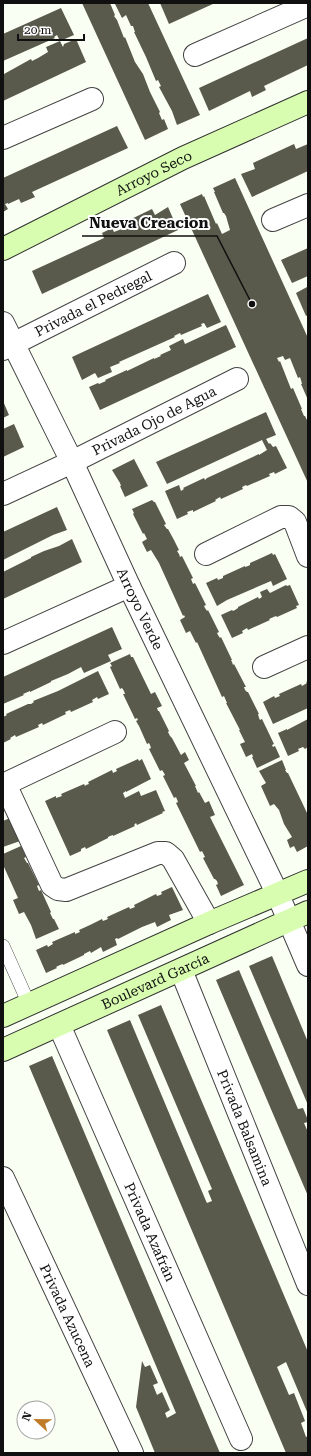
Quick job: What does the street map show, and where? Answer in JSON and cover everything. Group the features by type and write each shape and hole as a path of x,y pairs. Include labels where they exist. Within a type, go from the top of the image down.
{"main road":[{"name":"Arroyo Seco","path":"3,249 183,158 308,102"},
{"path":"3,1016 209,923 308,881"},
{"name":"Boulevard García","path":"3,1050 298,916"}],"street":[{"path":"195,55 308,5"},
{"path":"3,138 92,99"},
{"path":"274,220 308,205"},
{"name":"Privada el Pedregal","path":"8,347 174,263"},
{"name":"Arroyo Verde","path":"3,323 8,347 72,462 129,586 278,895 298,916 308,965"},
{"name":"Privada Ojo de Agua","path":"3,494 72,462 237,379"},
{"path":"206,554 281,517 289,517 294,522 308,556"},
{"path":"3,643 129,586"},
{"path":"264,667 308,647"},
{"path":"115,732 4,784 52,885 58,889 66,890 158,853 166,853 173,859 209,923"},
{"name":"Privada Balsamina","path":"181,970 308,1284"},
{"name":"Privada Azafrán","path":"58,1025 241,1439"},
{"name":"Privada Azucena","path":"3,1178 132,1453"}],"lane":[{"path":"3,946 29,1004"}],"building":[{"path":"82,3 110,3 115,15 114,16 124,38 125,37 135,62 143,74 160,112 159,113 162,120 164,119 168,129 145,140"},
{"path":"148,3 200,115 177,125 172,111 159,87 161,86 158,80 156,81 134,32 133,26 131,26 126,15 122,18 115,4"},
{"path":"160,3 215,3 169,24"},
{"path":"61,8 74,35 60,41 57,35 54,37 55,38 3,61 3,34"},
{"path":"308,38 308,65 264,86 266,90 252,97 250,91 209,111 199,88"},
{"path":"76,39 86,62 3,101 3,71 4,74 31,59 32,61 38,58 48,52 46,47 60,41 63,47 64,44"},
{"path":"117,126 128,148 32,192 35,197 21,203 19,199 5,204 8,209 3,212 3,178"},
{"path":"294,144 296,149 308,144 308,171 252,197 241,174 255,169 253,163"},
{"path":"235,178 308,338 308,400 301,384 300,377 298,378 290,358 285,360 283,356 277,358 279,362 280,361 291,389 293,388 304,416 308,422 308,483 180,204 202,194 222,234 230,230 226,216 223,213 213,188"},
{"path":"168,207 178,230 42,294 32,271 104,238 102,233 112,228 114,232 128,228 125,222 152,209 155,215"},
{"path":"308,248 308,276 292,283 281,260"},
{"path":"307,287 308,315 306,316 296,293"},
{"path":"208,294 221,322 207,328 204,323 201,324 202,326 181,335 180,333 174,336 175,337 119,362 120,363 110,367 112,372 98,378 95,373 82,380 72,357"},
{"path":"226,325 236,347 100,410 89,387 106,381 105,380 161,356 160,355 171,350 169,346 183,339 185,344"},
{"path":"3,401 9,415 3,418"},
{"path":"266,412 276,435 266,439 273,447 276,446 287,468 275,474 274,472 269,474 270,476 247,486 246,485 242,487 243,489 221,499 220,497 215,500 216,501 193,512 193,510 187,512 188,514 177,519 165,491 179,485 181,491 184,489 183,488 204,478 205,480 267,450 262,440 167,484 156,462"},
{"path":"14,424 24,447 3,457 3,429"},
{"path":"134,459 148,486 125,497 120,483 112,470"},
{"path":"152,500 155,502 166,524 164,525 168,529 179,550 177,551 180,557 182,556 193,578 191,579 193,584 195,583 206,605 204,606 207,611 208,610 219,632 217,633 220,638 221,637 233,665 234,664 246,687 244,687 245,690 248,692 259,714 260,720 262,719 274,744 272,745 273,747 275,746 280,757 257,768 252,754 246,757 240,744 245,742 240,730 224,696 222,697 197,642 196,643 190,631 186,633 180,620 185,617 184,615 183,616 159,563 151,550 147,552 142,542 147,539 133,514 132,509"},
{"path":"57,507 67,530 53,535 3,560 3,532"},
{"path":"72,539 82,562 3,599 3,572 31,557"},
{"path":"272,553 273,555 275,554 287,579 273,586 271,581 227,600 217,606 206,583 217,578 218,580 223,578 223,576 248,566 250,563"},
{"path":"286,585 290,585 299,605 296,606 297,608 269,619 270,620 248,630 247,628 242,631 243,633 232,638 221,615 232,610 233,611 258,597 259,599 262,597 260,592 267,589 270,593"},
{"path":"112,627 122,649 108,655 111,661 84,673 81,667 3,704 3,677"},
{"path":"130,654 131,657 133,657 151,694 155,692 162,706 157,708 170,736 181,755 185,752 189,760 184,763 198,793 199,792 205,803 209,801 215,815 210,817 244,885 221,896 216,885 218,884 217,881 214,879 203,858 205,857 202,851 200,852 176,803 178,802 176,797 174,798 163,776 165,775 164,773 162,770 160,771 149,749 151,748 150,745 149,743 147,744 136,721 138,720 137,718 135,719 123,694 125,694 124,691 122,688 120,689 110,667 112,666 110,663"},
{"path":"98,671 109,694 98,699 97,697 92,700 93,702 71,712 70,710 65,712 66,714 43,725 42,723 38,725 39,727 16,737 15,735 3,743 3,717 7,715 6,714 31,704 34,702 33,701 58,691"},
{"path":"308,681 308,708 273,724 263,702 274,696 275,698 280,696 279,694 301,684 302,686"},
{"path":"308,719 308,747 305,749 303,747 298,749 299,751 288,756 278,733"},
{"path":"138,759 139,761 142,759 151,779 123,793 125,798 139,791 141,796 156,790 165,811 137,825 136,823 134,825 135,826 110,836 86,849 85,847 81,849 81,851 70,856 45,801 56,796 56,798 62,796 61,794 84,784 85,786 89,784 88,782 112,770 113,773 117,771 116,769"},
{"path":"282,760 285,770 288,773 308,815 308,846 297,852 294,846 290,848 287,840 292,837 284,824 279,810 274,804 270,806 261,786 266,783 259,771"},
{"path":"10,818 20,841 3,847 3,821"},
{"path":"21,846 26,857 24,858 39,885 37,886 39,891 41,890 51,912 50,913 59,929 36,939 24,912 19,914 13,900 18,898 3,867 3,854"},
{"path":"172,887 183,910 169,915 171,920 157,927 155,922 142,927 118,939 115,939 117,945 103,952 101,947 91,953 90,951 46,973 36,950 47,945 48,947 53,944 52,942 75,932 75,934 80,932 79,930 102,919 103,921 108,919 107,917 129,907 130,909 135,907 134,905 156,894 157,896 160,895 162,894 161,892"},
{"path":"272,956 308,1042 308,1105 249,966"},
{"path":"239,970 298,1109 303,1108 308,1120 308,1122 304,1123 308,1132 308,1196 216,980"},
{"path":"161,1005 308,1352 308,1414 286,1362 277,1367 289,1395 294,1393 305,1421 301,1423 306,1437 308,1436 308,1453 286,1453 107,1030 130,1020 206,1201 207,1203 212,1201 208,1191 212,1189 138,1015"},
{"path":"52,1056 220,1453 155,1453 136,1407 142,1361 145,1367 150,1365 158,1383 153,1385 157,1395 162,1392 170,1410 165,1413 167,1418 176,1413 29,1066"}],"place":[{"name":"Nueva Creacion","path":"252,304"}]}
